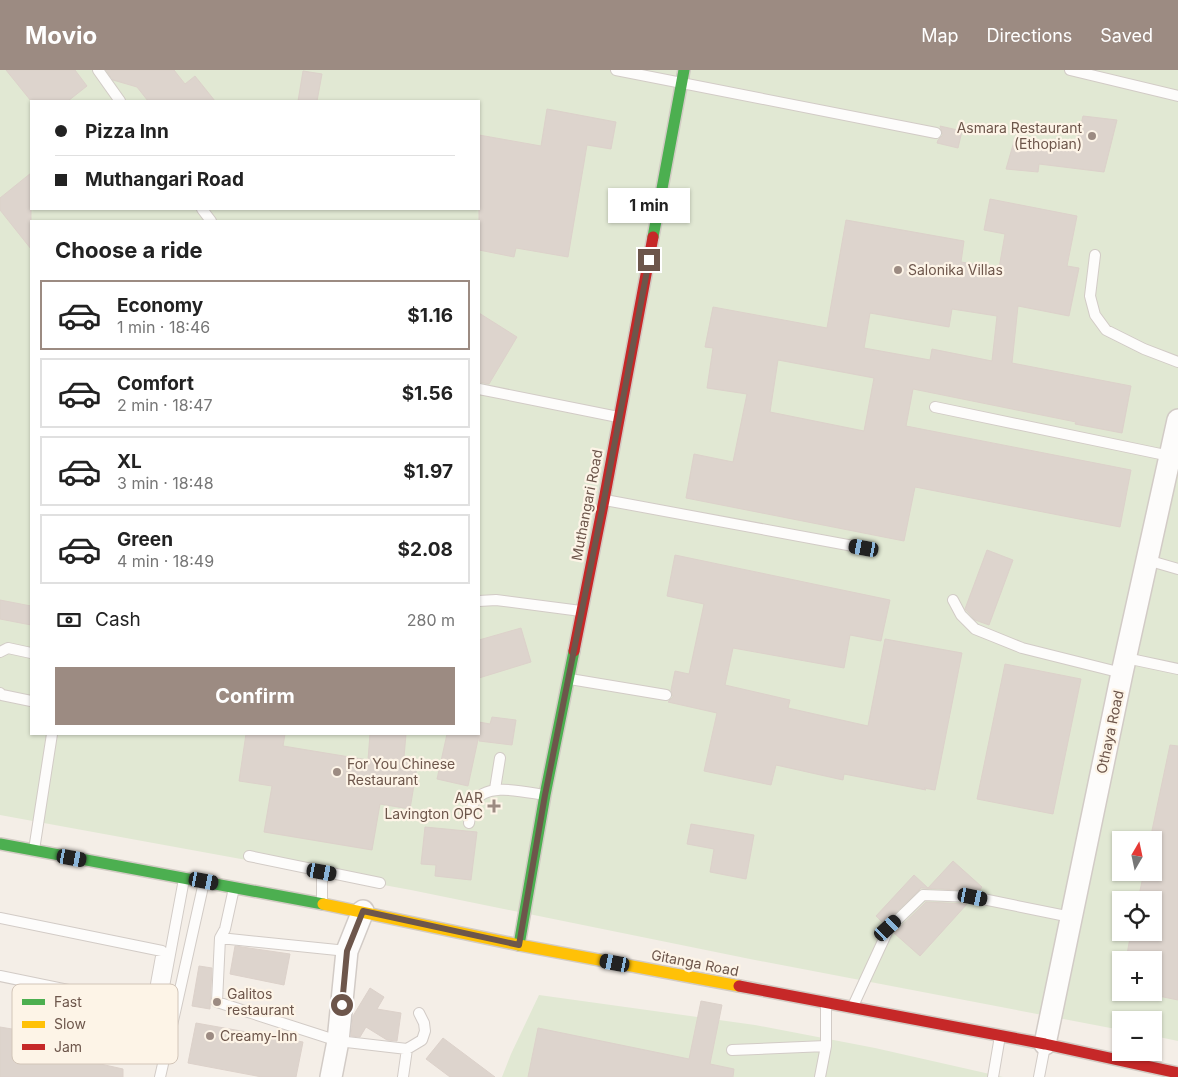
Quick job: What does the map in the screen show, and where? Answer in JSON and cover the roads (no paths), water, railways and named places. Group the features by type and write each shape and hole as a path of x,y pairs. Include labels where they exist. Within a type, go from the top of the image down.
{"main road":[{"name":"Muthangari Road","path":"519,945 545,795 604,500 684,70"},
{"name":"Gitanga Road","path":"0,844 363,911 519,945 1045,1044 1167,1073"}],"street":[{"name":"Othaya Road","path":"1045,1044 1146,560 1178,420"},
{"path":"331,1077 338,1041 347,951 363,911"}],"lane":[{"path":"98,70 119,100"},
{"path":"616,70 936,133"},
{"path":"1070,70 1178,96"},
{"path":"1095,255 1090,296 1095,315 1106,330 1144,349 1178,362"},
{"path":"480,389 619,417"},
{"path":"935,407 1170,456"},
{"path":"604,500 864,548"},
{"path":"1146,560 1178,568"},
{"path":"480,601 496,600 582,611"},
{"path":"953,600 961,615 975,629 1022,648 1124,666 1178,669"},
{"path":"0,652 8,648 30,653"},
{"path":"569,679 666,695"},
{"path":"0,693 30,701"},
{"path":"34,851 52,735"},
{"path":"495,789 500,758"},
{"path":"469,823 473,804 480,795 495,789 545,795"},
{"path":"249,856 380,882"},
{"path":"322,872 322,904"},
{"path":"160,984 166,951 184,878"},
{"path":"178,999 204,881"},
{"path":"234,887 225,929 220,938 217,1002 338,1041 407,1049 422,1040 425,1031 424,1022 419,1013"},
{"path":"852,1008 888,928 923,895 973,897 1071,917"},
{"path":"0,918 188,955"},
{"path":"220,938 347,951"},
{"path":"0,976 40,984"},
{"path":"820,1077 826,1046 826,1002"},
{"path":"993,1077 1000,1036"},
{"path":"1039,1077 1045,1044"},
{"path":"732,1050 826,1046"},
{"path":"403,1077 407,1049"},
{"path":"160,1077 163,1064"}],"place":[{"name":"Asmara Restaurant (Ethopian)","path":"1092,136"},
{"name":"Salonika Villas","path":"898,270"},
{"name":"For You Chinese Restaurant","path":"337,772"},
{"name":"AAR Lavington OPC","path":"494,806"},
{"name":"Galitos restaurant","path":"217,1002"},
{"name":"Creamy-Inn","path":"210,1036"}]}
